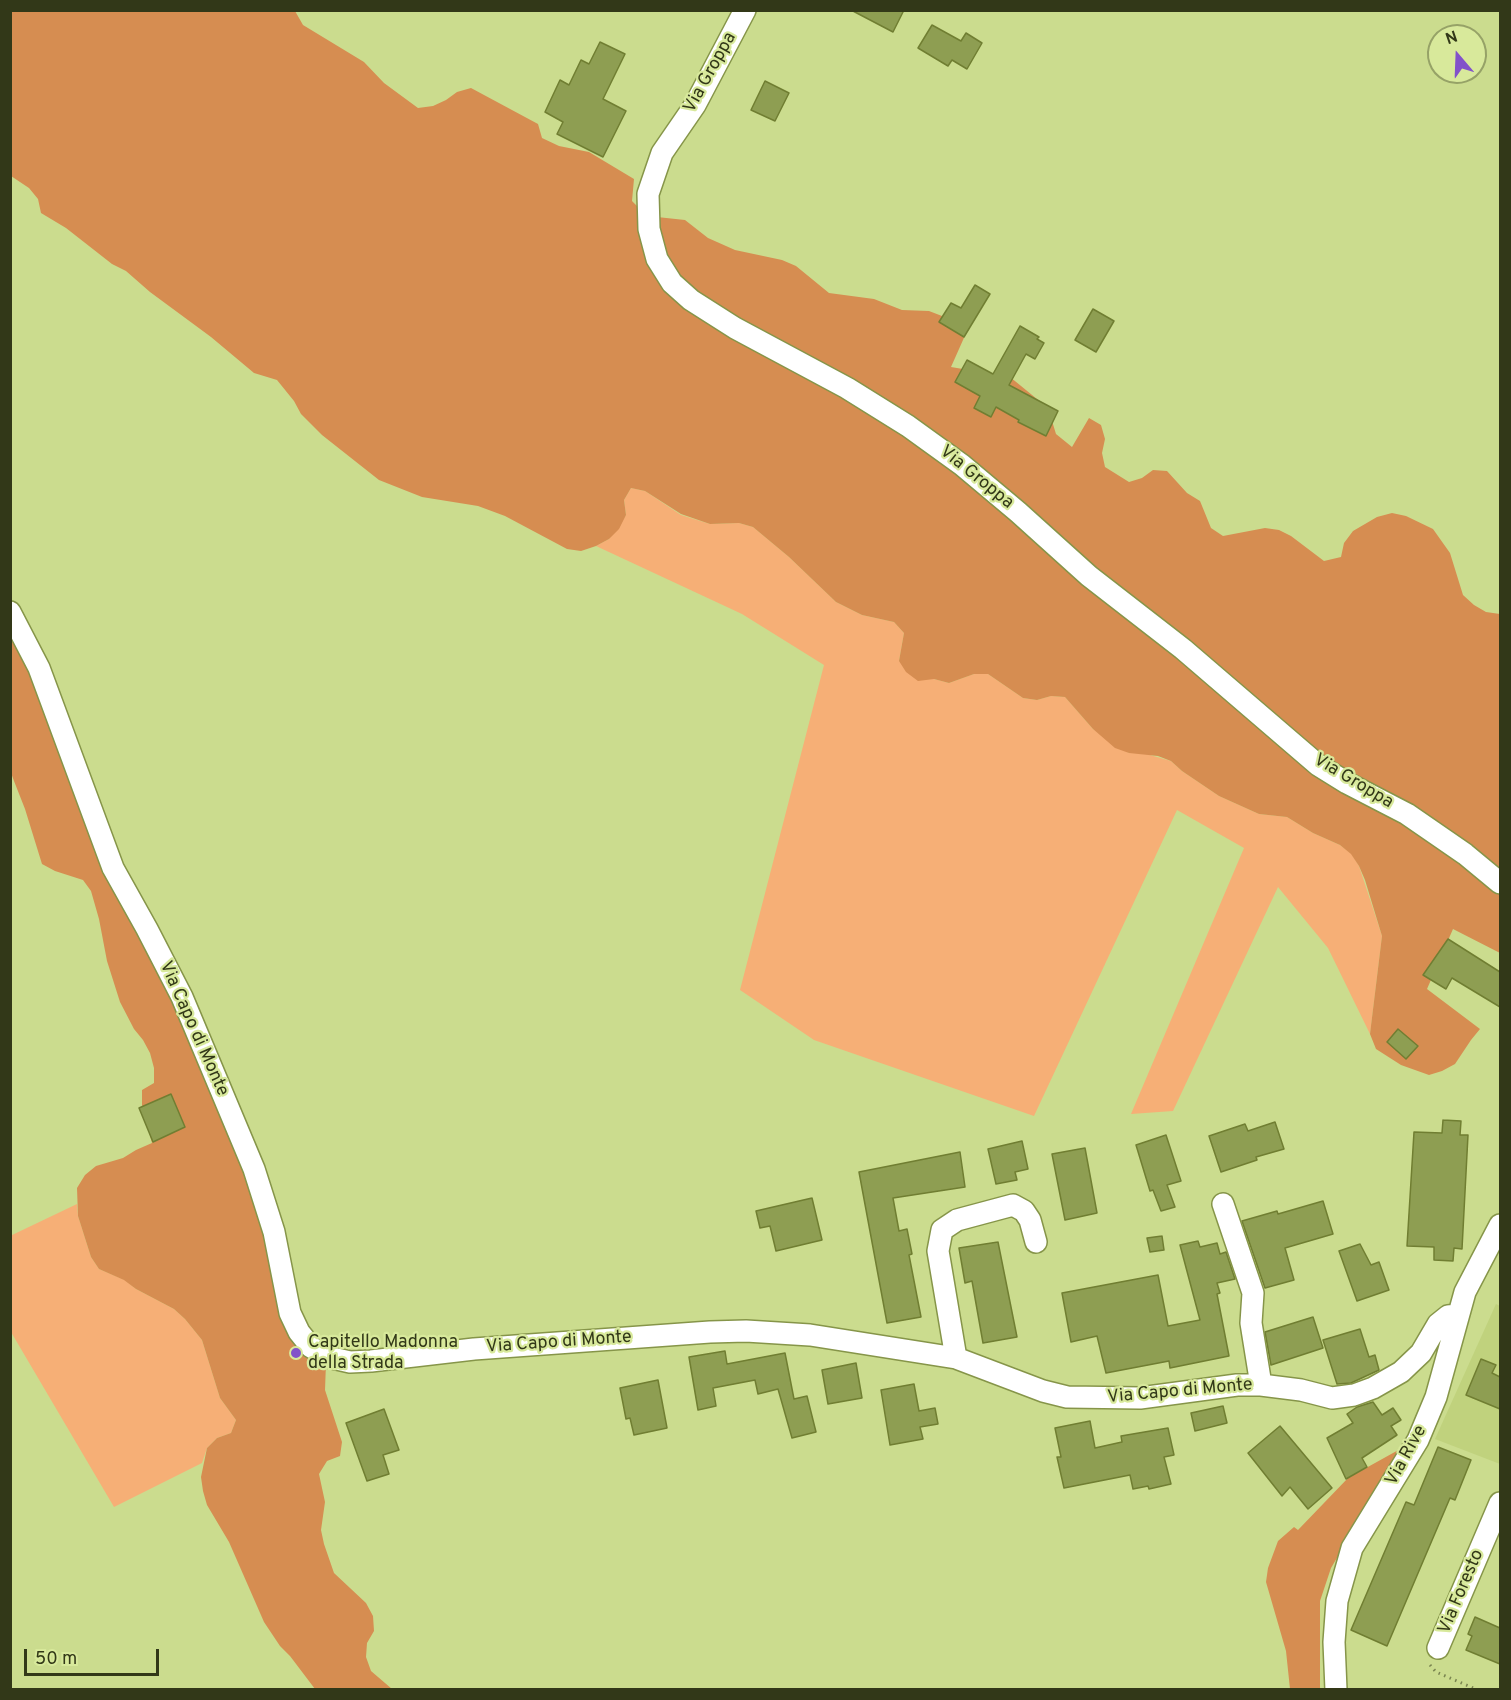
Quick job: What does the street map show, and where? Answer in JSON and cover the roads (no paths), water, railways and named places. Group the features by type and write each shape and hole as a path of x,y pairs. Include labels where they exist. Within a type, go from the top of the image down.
{"street":[{"name":"Via Groppa","path":"745,10 695,105 662,153 648,194 649,229 657,259 672,283 691,300 735,328 848,388 908,426 962,465 1089,576 1183,649 1318,765 1407,814 1465,854 1500,883"},
{"name":"Via Capo di Monte","path":"10,612 39,668 113,868 182,997 254,1169 274,1232 290,1312 299,1332 311,1347 328,1357 350,1362 395,1359 474,1348 746,1331 810,1335 956,1358 1067,1397 1140,1398 1213,1387 1260,1385 1301,1390 1332,1398 1354,1395 1373,1388 1401,1372 1421,1353 1438,1324 1448,1316 1457,1315"},
{"path":"1223,1204 1253,1293 1251,1323 1260,1385"},
{"path":"956,1358 938,1251 942,1230 957,1220 1013,1205 1024,1211 1030,1220 1036,1242"},
{"name":"Via Rive","path":"1336,1689 1334,1642 1337,1601 1352,1548 1406,1462 1428,1418 1457,1315 1473,1273 1500,1225"},
{"name":"Via Foresto","path":"1438,1648 1500,1503"}],"place":[{"name":"Capitello Madonna della Strada","path":"296,1353"}]}
